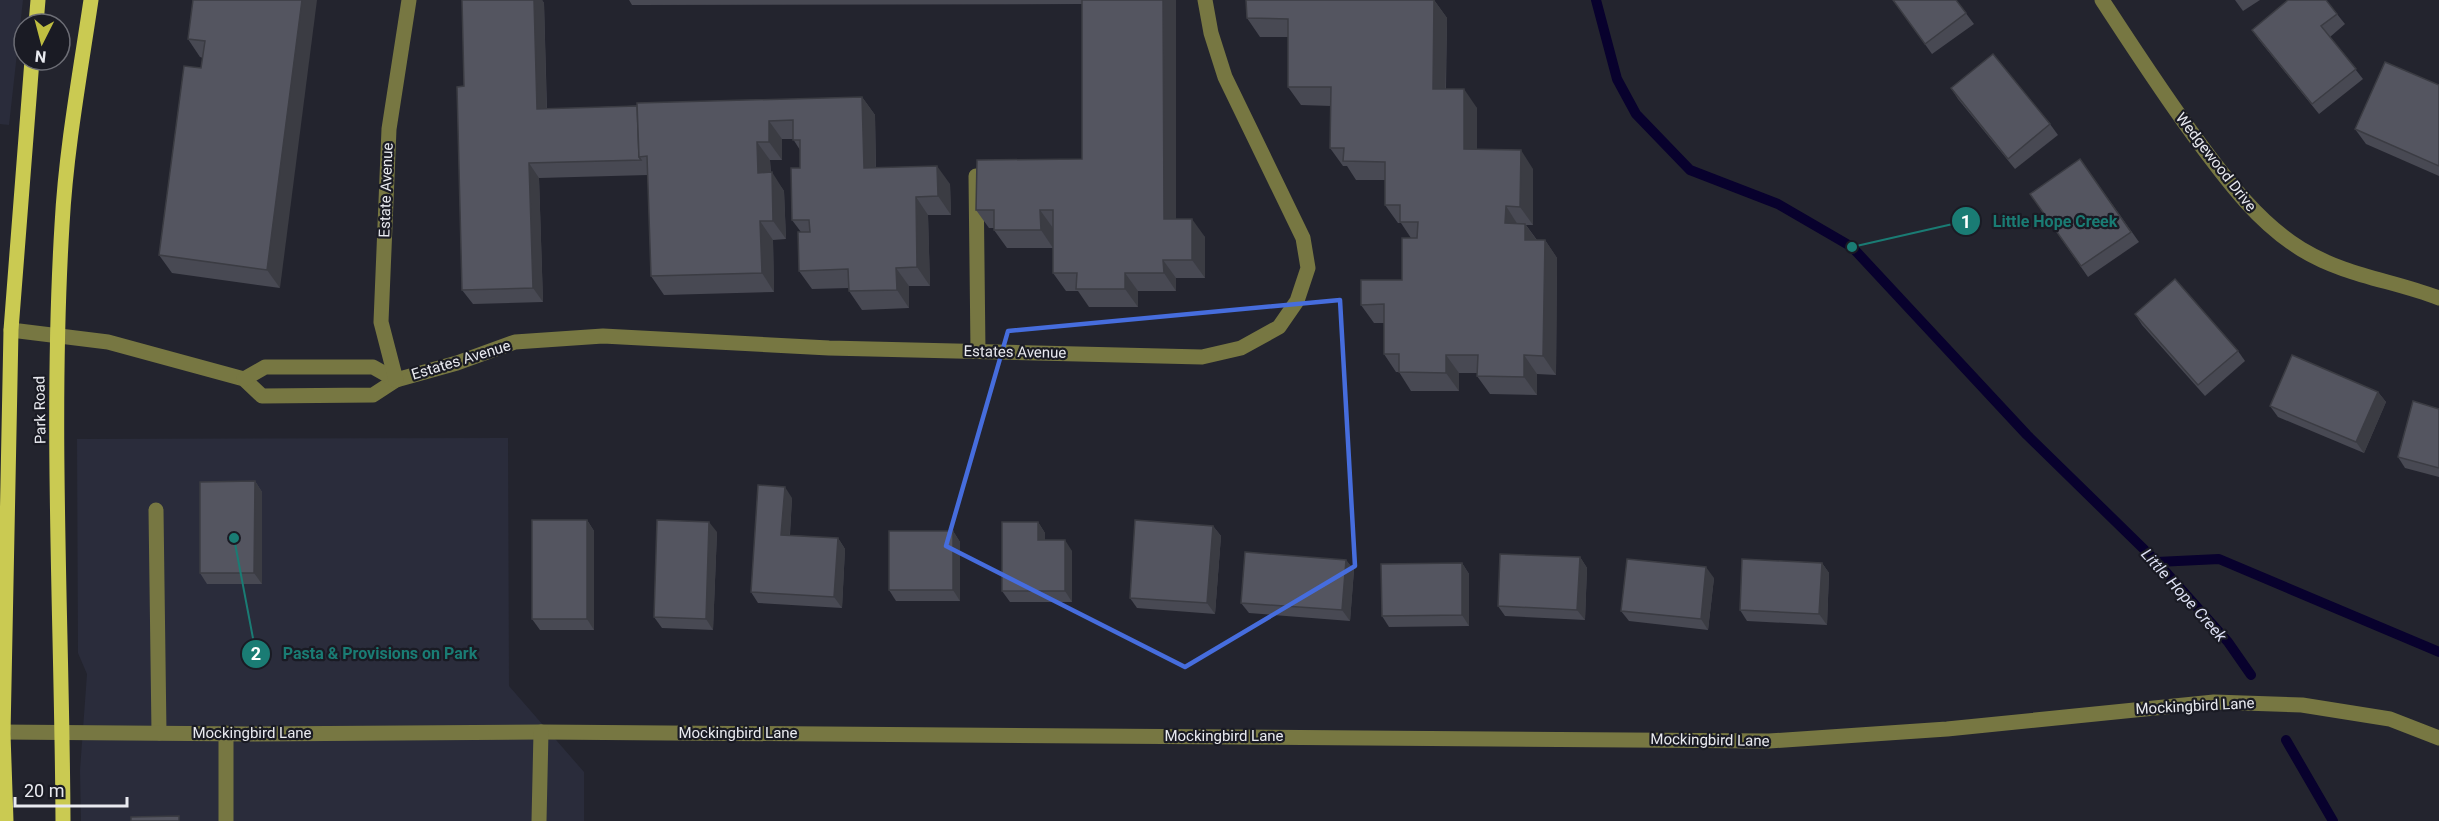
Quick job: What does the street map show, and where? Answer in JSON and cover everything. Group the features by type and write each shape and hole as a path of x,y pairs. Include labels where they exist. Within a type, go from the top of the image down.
{"main road":[{"name":"Park Road","path":"63,821 57,335 62,223 91,0"},
{"name":"Park Road","path":"6,821 1,734 11,330 31,72"}],"street":[{"name":"Estate Avenue","path":"396,380 381,322 389,129 409,0"},
{"name":"Estates Avenue","path":"11,330 108,342 244,379 262,396 374,395 396,380 457,363 515,342 603,336 829,348 1202,357 1241,348 1279,327 1297,301 1308,268 1303,238 1225,77 1211,33 1205,0"},
{"name":"Wedgewood Drive","path":"2102,0 2171,105 2228,182 2258,216 2301,249 2349,273 2439,298"},
{"path":"976,176 978,351"},
{"name":"Estates Avenue","path":"244,379 265,367 373,367 396,380"},
{"path":"312,368 313,396"},
{"path":"156,510 159,733"},
{"name":"Mockingbird Lane","path":"1,734 541,732 1769,741 1947,729 2097,712 2224,702 2302,705 2390,719 2439,738"},
{"path":"539,821 541,732"},
{"path":"226,734 226,821"}],"highlighted area":[{"path":"1340,300 1355,566 1185,667 946,546 1008,331"}],"shaded area":[{"path":"0,0 23,0 22,12 12,12 12,72 15,72 9,125 0,124"},
{"path":"508,438 509,686 584,772 584,821 81,821 80,770 87,674 78,653 77,439"}],"building":[{"path":"193,0 302,0 267,270 159,255 184,66 201,68 205,41 188,39"},
{"path":"462,0 534,0 537,109 637,106 641,160 529,163 533,288 462,290 457,87 464,86"},
{"path":"1082,0 1163,0 1164,219 1192,219 1192,260 1163,260 1164,273 1125,273 1125,289 1076,289 1077,273 1053,273 1053,210 1040,210 1041,230 994,230 994,210 976,210 977,160 1082,159"},
{"path":"1246,0 1434,0 1433,89 1464,89 1464,149 1521,150 1520,207 1506,206 1505,223 1525,224 1525,240 1545,240 1543,356 1524,355 1524,377 1477,376 1478,355 1446,355 1446,373 1399,372 1399,354 1384,354 1384,304 1361,305 1361,280 1402,280 1402,238 1417,238 1418,222 1400,222 1400,205 1385,205 1385,162 1343,161 1344,148 1330,148 1331,87 1288,87 1288,19 1247,18"},
{"path":"1893,0 1956,0 1966,13 1925,44"},
{"path":"2288,0 2326,0 2337,14 2321,26 2356,69 2312,104 2252,30"},
{"path":"1993,54 2050,124 2008,159 1951,88"},
{"path":"2385,62 2439,85 2439,166 2355,129"},
{"path":"862,97 864,168 937,166 938,196 916,197 917,267 896,268 897,290 849,291 848,269 799,271 798,232 810,232 809,220 792,220 791,168 800,168 800,140 793,140 793,120 769,121 769,142 757,142 758,173 772,172 773,221 760,221 762,273 651,276 647,156 639,157 637,103"},
{"path":"2080,159 2131,232 2081,266 2030,194"},
{"path":"2175,279 2238,351 2198,385 2135,314"},
{"path":"2292,355 2378,392 2356,442 2270,406"},
{"path":"2413,401 2439,409 2439,468 2398,457"},
{"path":"255,481 254,573 200,573 200,482"},
{"path":"758,485 785,487 781,535 838,538 834,597 751,592"},
{"path":"532,520 587,520 587,619 532,619"},
{"path":"657,520 709,522 706,619 654,617"},
{"path":"1135,520 1213,526 1207,603 1130,598"},
{"path":"1002,522 1038,522 1038,540 1065,540 1065,591 1002,591"},
{"path":"889,531 953,531 953,590 889,590"},
{"path":"1245,552 1346,560 1342,610 1241,603"},
{"path":"1500,554 1580,557 1577,610 1498,606"},
{"path":"1627,559 1706,567 1701,619 1621,611"},
{"path":"1742,559 1822,563 1819,614 1740,610"},
{"path":"1462,563 1462,615 1382,616 1381,564"},
{"path":"179,816 179,821 131,821 131,817"}],"waterway":[{"name":"Little Hope Creek","path":"1596,0 1617,79 1636,114 1690,170 1778,204 1852,247 2027,435 2157,562 2228,642 2251,675"},
{"path":"2157,562 2219,559 2439,652"},
{"name":"Little Hope Creek","path":"2286,740 2333,821"}],"place":[{"name":"Little Hope Creek","path":"1852,247"},
{"name":"Pasta & Provisions on Park","path":"234,538"}]}
